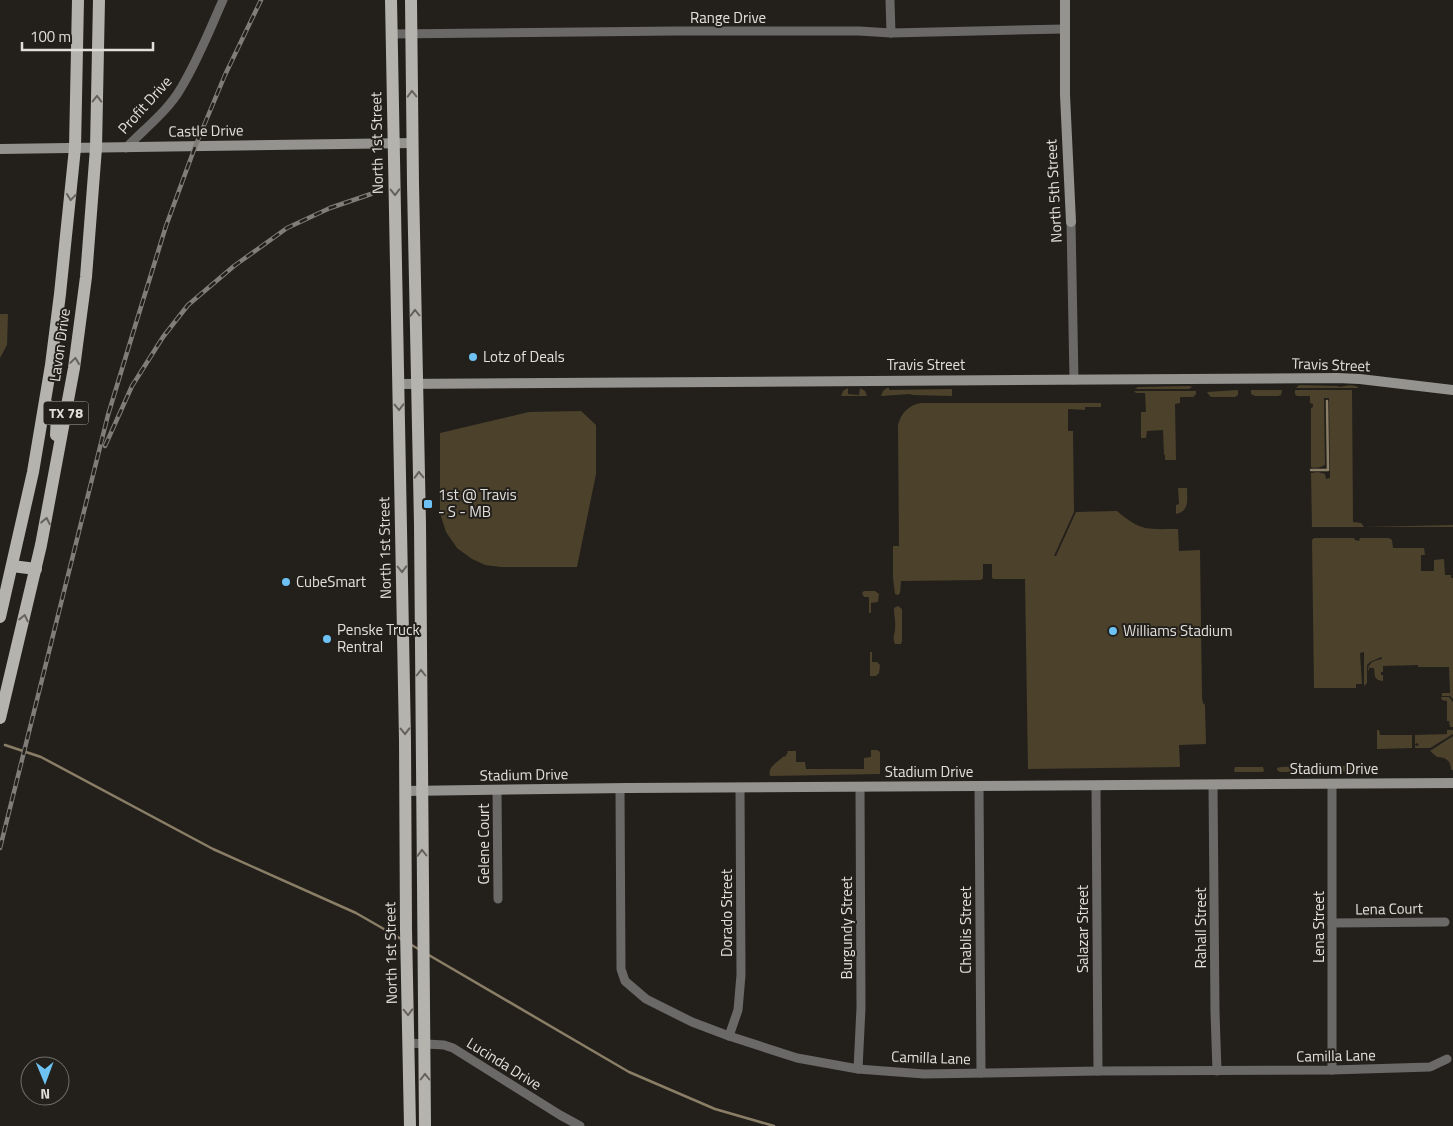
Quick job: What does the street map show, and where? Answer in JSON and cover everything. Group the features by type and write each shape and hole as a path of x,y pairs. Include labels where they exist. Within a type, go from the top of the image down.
{"main road":[{"name":"Lavon Drive","path":"0,617 33,472 51,365 63,275 76,148 78,0"},
{"name":"Lavon Drive","path":"0,718 36,569 74,368 86,277 96,148 100,0"},
{"name":"North 1st Street","path":"392,0 410,1126"},
{"path":"412,0 416,384 420,509 425,1126"},
{"path":"398,352 416,352"},
{"path":"45,403 52,408 57,420 53,459 54,480"},
{"path":"401,510 420,509"},
{"path":"12,566 36,569"},
{"path":"406,864 412,871 423,936"}],"street":[{"name":"Profit Drive","path":"126,148 167,107 181,89 223,0"},
{"path":"890,0 891,32"},
{"name":"North 5th Street","path":"1065,0 1066,133 1071,222 1074,380"},
{"name":"Range Drive","path":"392,34 891,32 1064,29"},
{"name":"Castle Drive","path":"0,150 413,143"},
{"name":"Travis Street","path":"398,384 1337,378 1453,390"},
{"name":"Stadium Drive","path":"405,792 1453,783"},
{"name":"Rahall Street","path":"1213,785 1217,1071"},
{"name":"Lena Street","path":"1332,785 1332,1070"},
{"name":"Salazar Street","path":"1096,786 1098,1071"},
{"name":"Burgundy Street","path":"858,1069 861,1008 860,787"},
{"name":"Chablis Street","path":"978,787 981,1074"},
{"name":"Dorado Street","path":"729,1036 738,1010 741,975 740,788"},
{"name":"Camilla Lane","path":"620,789 621,968 625,981 646,999 692,1022 796,1058 858,1069 924,1074 1332,1070 1430,1067 1447,1059"},
{"name":"Gelene Court","path":"497,790 498,899"},
{"name":"Lena Court","path":"1332,923 1445,922"},
{"name":"Lucinda Drive","path":"409,1043 444,1045 453,1048 580,1126"}],"shaded area":[{"path":"0,314 8,314 7,345 0,358"},
{"path":"1299,385 1339,387 1352,385 1359,388 1296,388"},
{"path":"1138,387 1192,387 1189,389 1135,389"},
{"path":"848,388 848,394 859,395 860,388 865,391 867,396 841,396 843,391"},
{"path":"887,388 889,390 952,389 952,396 910,394 881,396"},
{"path":"1238,390 1238,395 1235,397 1211,397 1207,392"},
{"path":"1251,390 1282,390 1281,395 1278,396 1255,396 1251,394"},
{"path":"1295,390 1352,390 1353,522 1361,523 1364,527 1312,527 1311,473 1318,472 1325,474 1326,479 1330,478 1329,398 1324,398 1325,465 1313,468 1311,467 1311,408 1313,404 1310,403 1310,396 1297,396"},
{"path":"1134,391 1196,391 1193,397 1180,397 1180,403 1175,404 1176,460 1165,460 1163,430 1147,431 1146,438 1141,438 1141,412 1146,412 1145,393 1136,393"},
{"path":"921,403 1101,403 1101,407 1085,407 1085,410 1068,409 1068,431 1073,431 1074,512 1054,556 1056,556 1076,512 1117,511 1133,523 1145,528 1178,529 1179,551 1200,550 1202,698 1205,705 1206,744 1179,745 1180,767 1028,769 1025,579 994,579 992,578 992,564 983,564 983,578 981,580 901,581 900,593 898,595 895,594 893,546 899,546 898,425 906,410"},
{"path":"581,411 596,425 596,474 577,567 501,567 485,565 472,559 457,548 446,532 440,513 440,433 529,412"},
{"path":"1178,488 1187,488 1187,500 1184,510 1176,514 1176,505 1179,504"},
{"path":"1453,525 1453,527 1364,527"},
{"path":"1314,538 1354,538 1359,541 1360,538 1389,538 1392,540 1393,548 1424,548 1425,555 1421,555 1421,571 1434,571 1434,560 1444,559 1445,575 1451,575 1451,578 1453,578 1453,699 1450,696 1442,696 1442,693 1450,693 1449,667 1418,667 1418,665 1383,666 1381,675 1383,675 1383,681 1375,677 1374,668 1369,667 1371,663 1382,659 1381,657 1367,665 1367,683 1364,686 1364,652 1360,653 1362,684 1356,684 1356,688 1314,688 1312,540"},
{"path":"864,591 875,591 879,594 878,602 871,603 871,613 869,613 869,597 864,597 862,593"},
{"path":"898,606 902,609 902,641 901,644 895,644 894,608"},
{"path":"870,652 872,652 872,662 877,662 880,665 879,673 876,676 870,676"},
{"path":"1441,697 1449,697 1453,702 1453,727 1450,727 1449,721 1447,721 1447,701 1442,700"},
{"path":"1377,730 1379,730 1380,735 1412,735 1412,748 1377,749"},
{"path":"1447,730 1453,730 1453,734 1430,748 1415,748 1415,745 1419,745 1415,744 1415,735 1447,734"},
{"path":"1453,736 1453,770 1451,770 1447,760 1437,757 1430,751"},
{"path":"871,750 880,752 880,774 770,776 769,773 776,763 785,757 787,751 796,751 796,762 805,762 806,769 864,769 864,758 871,757"},
{"path":"1309,766 1310,772 1280,772 1277,770 1277,768 1281,767"},
{"path":"1325,766 1365,766 1366,771 1325,772 1323,768"},
{"path":"1235,767 1263,767 1264,770 1263,772 1235,772"}],"waterway":[{"path":"1311,470 1328,470 1327,401"},
{"path":"5,745 41,757 213,849 356,913 403,940"},
{"path":"410,944 420,950"},
{"path":"427,954 629,1072 715,1109 774,1126"}],"railway":[{"path":"0,848 108,415 136,323 166,226 195,147 225,75 261,0"},
{"path":"105,446 132,386 163,337 188,305 234,266 287,228 330,208 371,194"}],"place":[{"name":"Lotz of Deals","path":"473,357"},
{"name":"1st @ Travis - S - MB","path":"428,504"},
{"name":"CubeSmart","path":"286,582"},
{"name":"Williams Stadium","path":"1113,631"},
{"name":"Penske Truck Rentral","path":"327,639"}]}
